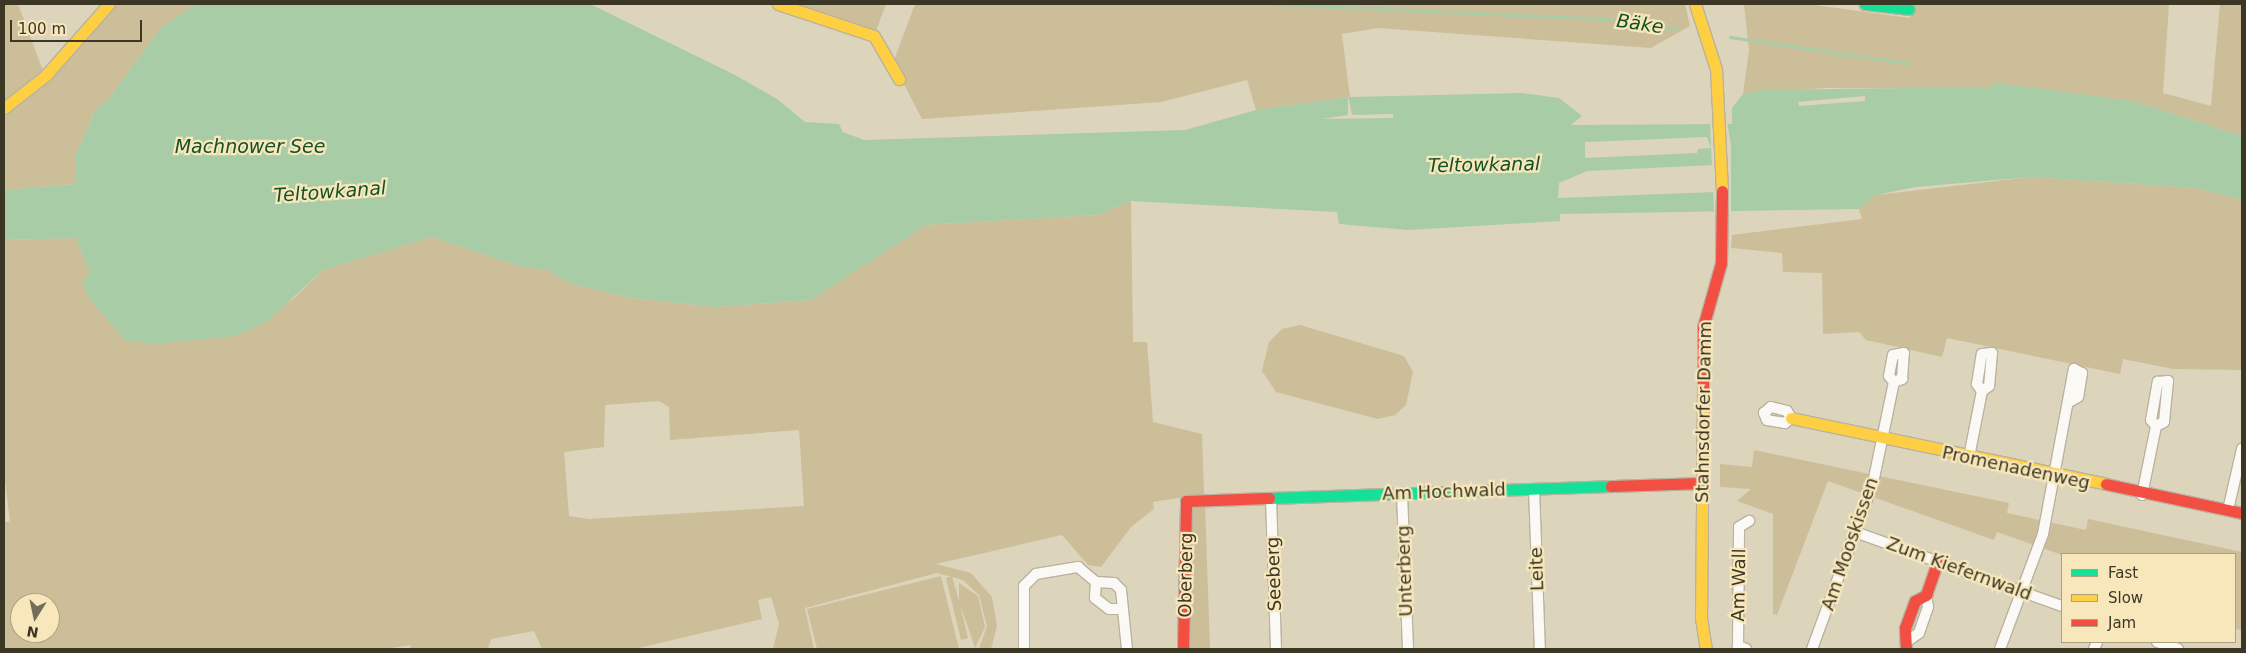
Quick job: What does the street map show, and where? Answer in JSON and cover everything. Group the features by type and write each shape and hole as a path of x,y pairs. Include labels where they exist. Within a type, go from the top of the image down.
{"street":[{"path":"4,108 45,76 110,4"},
{"path":"778,4 874,36 893,62 899,79"},
{"name":"Stahnsdorfer Damm","path":"1695,4 1714,61 1718,104 1723,218 1721,263 1703,327 1701,618 1706,649"},
{"path":"1865,4 1909,9"},
{"name":"Am Mooskissen","path":"1812,649 1855,532 1882,436 1894,382"},
{"path":"1969,457 1979,387"},
{"path":"2000,649 2043,534 2069,398"},
{"name":"Promenadenweg","path":"1791,418 1882,436 1969,457 2056,473 2142,495 2242,513"},
{"path":"2142,495 2154,423"},
{"path":"2228,510 2242,449"},
{"name":"Am Hochwald","path":"1186,500 1702,483"},
{"name":"Leite","path":"1534,489 1540,649"},
{"name":"Unterberg","path":"1402,493 1408,649"},
{"name":"Seeberg","path":"1271,498 1276,649"},
{"name":"Oberberg","path":"1183,649 1188,587 1186,500"},
{"name":"Am Wall","path":"1746,649 1738,646 1739,527 1749,521"},
{"name":"Zum Kiefernwald","path":"1855,532 1938,560 2061,606"},
{"path":"1908,645 1905,628 1915,601 1926,595 1938,560"},
{"path":"1024,649 1022,599 1030,578 1078,567 1096,582 1114,583 1121,590 1121,609 1127,649"},
{"path":"1096,582 1095,598 1109,609 1121,609"},
{"path":"2160,643 2178,649"}],"shaded area":[{"path":"4,4 18,4 45,76 109,4 196,4 161,28 107,101 95,111 75,157 75,184 4,190"},
{"path":"778,4 886,4 874,36"},
{"path":"915,4 1685,4 1690,26 1651,48 1378,28 1342,34 1350,97 1256,110 1247,80 1161,102 922,119 893,63"},
{"path":"1744,4 1807,4 1910,18 1913,5 1918,4 2169,4 2163,93 2211,106 2220,4 2242,4 2242,136 2133,101 2036,89 1826,88 1743,94 1749,50"},
{"path":"2031,177 2196,188 2242,200 2242,370 2173,369 2123,359 2120,374 1947,338 1942,357 1866,340 1859,332 1823,334 1822,273 1783,272 1782,253 1731,248 1732,235 1862,219 1859,209 1876,195"},
{"path":"1131,201 1133,342 1147,342 1153,422 1202,434 1204,494 1153,502 1154,509 1131,527 1101,567 1088,565 1062,535 936,564 971,573 992,597 997,626 991,649 979,649 987,626 979,595 963,580 937,573 805,608 814,649 773,649 779,624 771,597 758,600 762,619 634,649 542,649 534,631 491,639 488,649 410,649 411,645 385,649 4,649 4,522 10,522 4,472 4,240 76,238 90,272 203,337 236,336 249,329 294,298 323,270 432,237 521,267 547,270 572,284 632,298 715,307 811,300 926,225 1097,215","holes":["659,401 669,407 670,440 799,430 804,506 589,519 569,516 564,452 604,447 605,405"]},
{"path":"1300,325 1404,356 1413,372 1406,405 1395,415 1378,419 1276,392 1262,371 1269,342 1282,329"},
{"path":"1754,450 2009,503 2007,513 2086,530 2088,519 2242,552 2242,631 2236,628 2236,553 2061,553 2061,555 1997,532 1994,540 1828,481 1777,615 1773,614 1773,514 1737,501 1751,489 1720,487 1720,464 1752,467"},
{"path":"1205,505 1210,649 1188,649 1192,508"},
{"path":"941,576 959,649 817,649 807,609"},
{"path":"952,576 959,601 959,583 978,596 985,627 975,648 960,604 968,638 961,640 946,578"}],"water":[{"name":"Machnower See","path":"196,4 590,4 735,75 777,99 805,122 839,124 843,132 864,140 1185,130 1256,110 1350,97 1523,93 1559,98 1582,116 1571,125 1732,124 1732,108 1743,94 1760,90 1993,87 1991,83 1998,83 2133,101 2242,136 2242,200 2196,188 2031,177 1916,187 1876,195 1859,209 1560,214 1560,221 1408,230 1339,224 1337,212 1131,201 1097,215 926,225 811,300 715,307 632,298 572,284 547,270 521,267 432,237 323,270 266,322 236,336 154,344 125,340 89,298 82,282 90,272 76,238 4,240 4,190 75,184 75,157 95,111 107,101 161,28","holes":["1707,137 1711,148 1698,149 1697,153 1585,158 1585,142","1713,165 1715,192 1558,198 1559,183 1587,171"]}],"pier":[{"path":"1348,95 1352,115 1393,114 1393,118 1322,119 1348,115"},
{"path":"1865,96 1865,101 1799,106 1798,102"},
{"path":"1727,121 1731,146 1731,212 1714,211 1710,122"}],"waterway":[{"name":"Bäke","path":"1274,4 1606,19 1676,29"},
{"name":"Bäke","path":"1730,37 1907,63"}],"traffic: fast":[{"path":"1865,4 1909,9"},
{"path":"1269,498 1611,486"}],"traffic: slow":[{"path":"4,108 45,76 109,4"},
{"path":"778,4 874,36 899,79"},
{"path":"1695,4 1716,69 1722,191"},
{"path":"1703,392 1701,618 1706,649"},
{"path":"1791,418 2106,484"}],"traffic: jam":[{"path":"1703,392 1703,327 1721,263 1722,191"},
{"path":"1611,486 1702,483"},
{"path":"2106,484 2242,513"},
{"path":"1183,649 1186,501 1269,498"},
{"path":"1906,649 1905,628 1915,601 1926,595 1938,560"}],"water label":[{"name":"Teltowkanal","path":"1484,165"},
{"name":"Teltowkanal","path":"330,192"}]}
